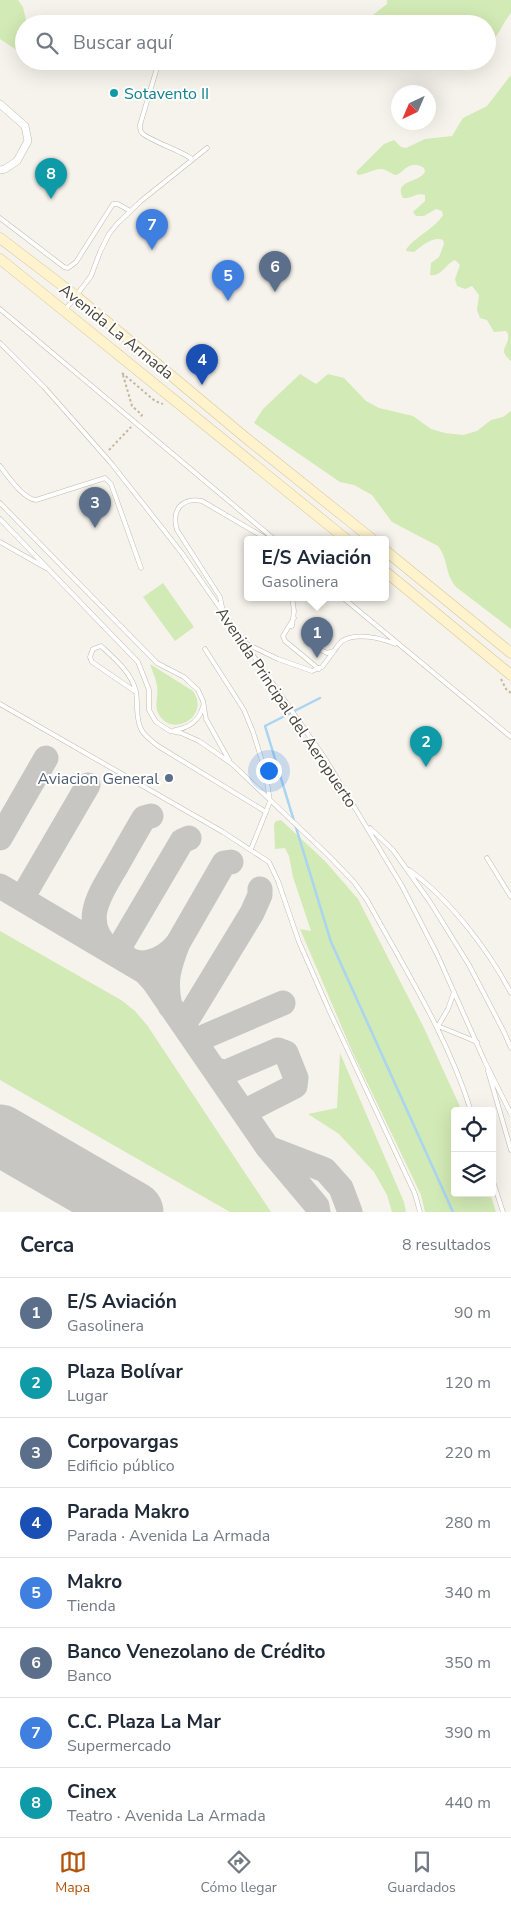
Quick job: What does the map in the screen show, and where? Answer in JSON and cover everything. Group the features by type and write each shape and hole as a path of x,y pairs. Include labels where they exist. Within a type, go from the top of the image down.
{"main road":[{"name":"Avenida La Armada","path":"0,238 76,296 246,438 368,536"},
{"name":"Avenida La Armada","path":"0,259 342,536"},
{"path":"389,553 511,653"},
{"path":"389,574 511,675"}],"street":[{"path":"0,104 26,126 28,141 17,161 0,170"}],"lane":[{"path":"155,70 140,125 142,134 184,152 192,159"},
{"path":"64,311 92,276 109,234 130,211 207,148"},
{"path":"0,218 64,267 68,268 76,262 113,204 118,204 130,211"},
{"path":"0,309 270,536"},
{"name":"Avenida Principal del Aeropuerto","path":"0,343 45,388 111,463 181,552 326,760 402,886 454,991 485,1062 511,1114"},
{"path":"0,466 24,495 31,500 105,478 111,484 141,568"},
{"path":"224,614 220,597 177,530 176,512 184,503 190,500 202,502 263,536"},
{"path":"0,503 157,663 191,682 204,701 206,719 232,764"},
{"path":"0,519 138,662 147,684 149,710 159,725 199,741 232,764 354,882 367,900 438,1026 455,1063 470,1107"},
{"path":"0,542 50,571"},
{"path":"292,601 294,618 292,626"},
{"path":"347,601 511,737"},
{"path":"294,618 282,636 319,669"},
{"path":"243,642 312,671 322,667 341,642 348,639 372,636 399,645"},
{"path":"136,692 92,662 90,657 93,649 100,646 118,662 132,681 136,692 139,729 147,738 266,812"},
{"path":"205,649 244,710 265,770 270,801 252,849"},
{"path":"321,650 327,653 334,651"},
{"path":"170,731 182,729 197,719 204,701"},
{"path":"0,704 252,849 266,859 272,867 303,950 329,1010 415,1194 420,1212"},
{"path":"366,825 393,850 408,869 469,965 511,1048"},
{"path":"487,858 511,897"},
{"path":"408,869 425,881 459,918 486,951 511,993"},
{"path":"438,1026 448,1009 454,991"},
{"path":"438,1026 477,1042"},
{"path":"485,1062 511,1150"},
{"path":"496,1190 503,1212"}],"green space":[{"path":"0,0 18,0 23,7 25,15 15,15 15,49 0,39"},
{"path":"387,0 511,0 511,13 496,36 496,15 373,15 387,4"},
{"path":"511,75 511,361 504,353 508,339 506,331 494,332 487,320 480,318 477,310 479,295 472,286 465,289 457,286 455,279 460,265 455,260 438,274 430,275 431,263 439,257 444,244 443,240 432,240 414,252 406,251 412,243 443,215 442,211 436,209 424,216 416,216 413,212 425,201 425,195 419,194 403,198 401,188 408,182 422,176 425,172 424,168 419,165 410,166 396,175 381,169 358,175 356,172 384,144 394,140 401,147 406,148 425,139 452,136 463,118 487,106"},
{"path":"300,374 316,384 328,374 344,378 366,401 379,408 413,416 431,429 445,433 463,435 477,431 491,420 503,417 511,411 511,629 456,587 452,582 444,556 438,546 392,522 372,495 354,485 340,482 254,423 263,409"},
{"path":"163,583 194,627 175,641 143,597"},
{"path":"150,664 193,691 197,700 197,709 187,722 171,724 164,721 158,713 156,706 157,686"},
{"path":"281,820 325,861 358,899 424,1028 460,1107 451,1107 451,1197 491,1197 496,1212 425,1212 421,1195 352,1051 300,929 311,931 293,877 289,856 285,848 275,849 274,824 276,821"},
{"path":"0,931 121,1000 135,1011 147,1025 271,1212 230,1212 0,1080"},
{"path":"340,1053 404,1202 406,1212 392,1212 387,1195 374,1172 339,1134 308,1114 337,1108"}],"waterway":[{"path":"320,698 265,726 331,942 453,1212"}],"taxiway":[{"path":"0,838 46,758"},
{"path":"25,893 88,785"},
{"path":"151,816 144,818 105,886 96,907 94,918 95,928 109,949 119,948 132,961 140,963 157,960 172,950 178,943 168,974 167,989 170,1006"},
{"path":"119,948 182,841 189,838"},
{"path":"178,943 224,863 231,862"},
{"path":"0,886 145,972 154,982 268,1148 325,1170 341,1188 350,1212"},
{"path":"190,1015 252,913 260,895 260,889"},
{"path":"206,1036 283,1003"},
{"path":"214,1069 222,1072 229,1071 278,1050 286,1053 296,1078 295,1086 244,1112"},
{"path":"269,1149 317,1206 318,1212"}],"runway":[{"path":"0,1135 133,1212"}],"place":[{"name":"Sotavento II","path":"114,93"},
{"name":"Cinex","path":"51,199"},
{"name":"C.C. Plaza La Mar","path":"152,250"},
{"name":"Banco Venezolano de Crédito","path":"275,292"},
{"name":"Makro","path":"228,301"},
{"name":"Parada Makro","path":"202,385"},
{"name":"Corpovargas","path":"95,528"},
{"name":"E/S Aviación","path":"317,658"},
{"name":"Plaza Bolívar","path":"426,767"},
{"name":"Aviacion General","path":"169,778"}]}
